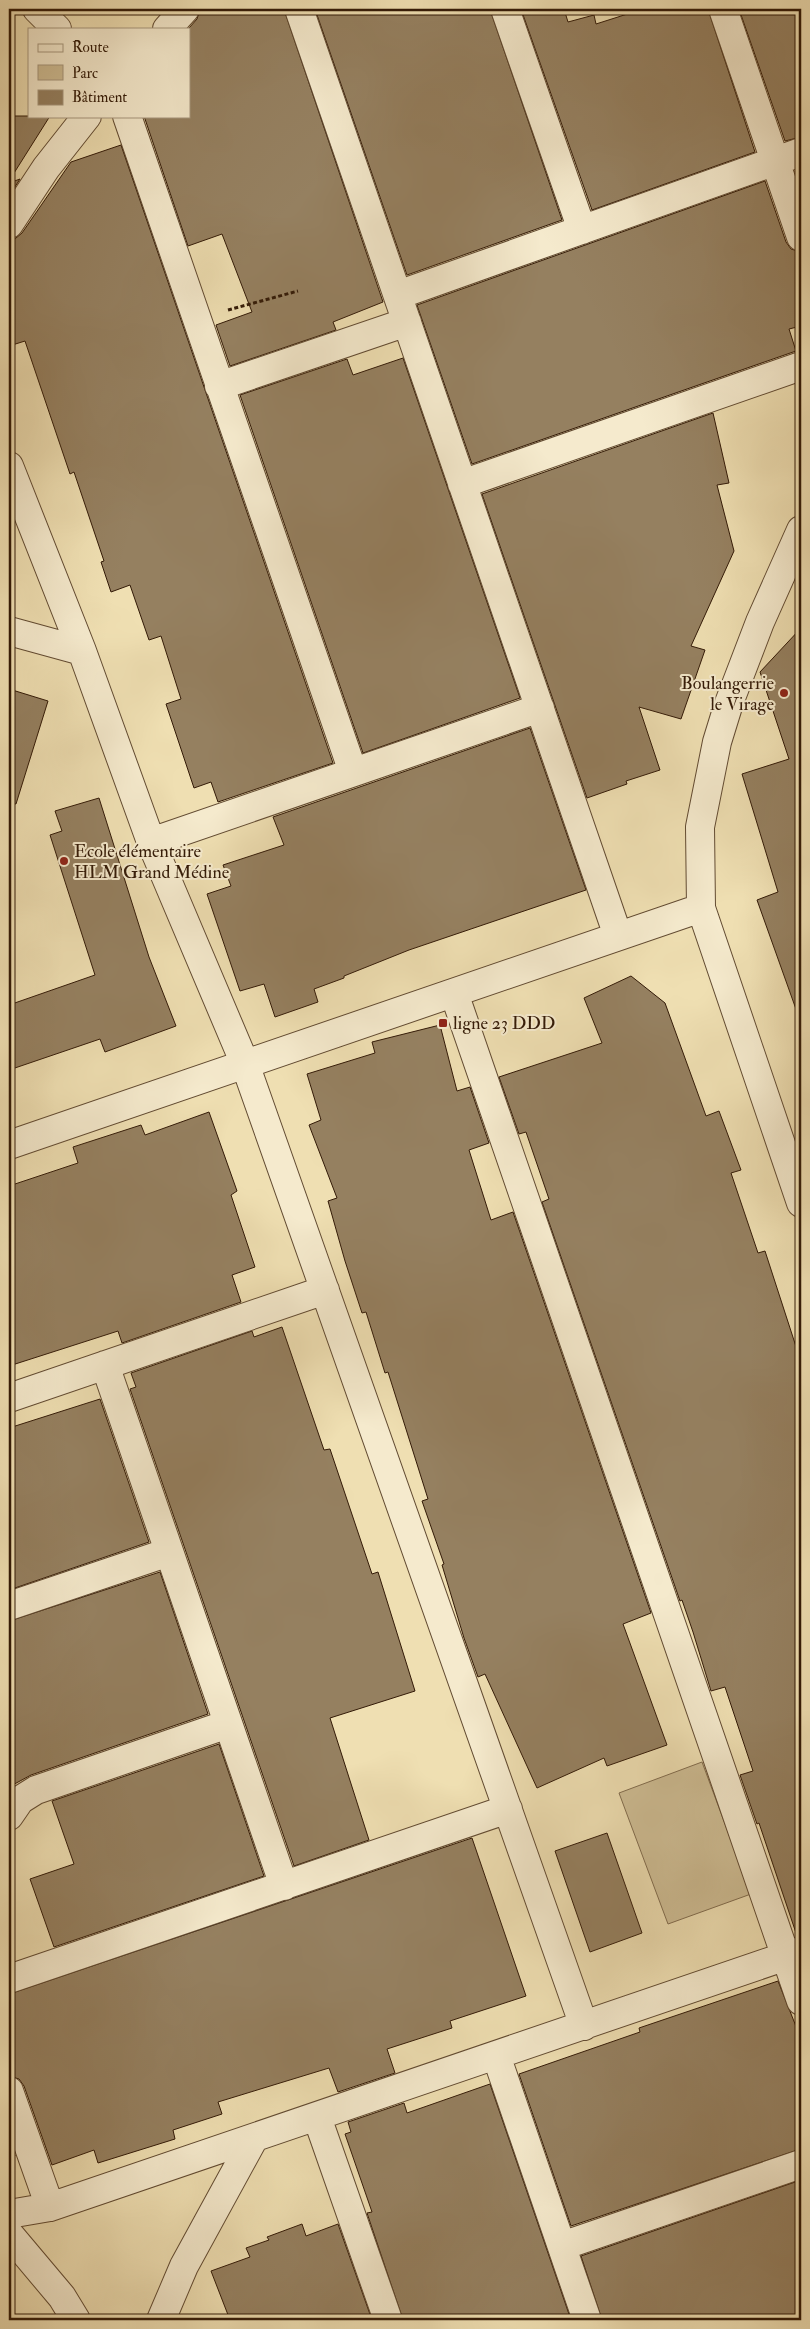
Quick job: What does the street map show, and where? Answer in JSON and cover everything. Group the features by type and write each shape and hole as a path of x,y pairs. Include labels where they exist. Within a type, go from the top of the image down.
{"street":[{"path":"37,9 57,28"},
{"path":"168,28 185,9"},
{"path":"299,9 618,936"},
{"path":"505,9 582,230"},
{"path":"723,9 801,237"},
{"path":"9,224 46,168 85,118"},
{"path":"128,118 353,772"},
{"path":"398,295 801,152"},
{"path":"219,386 407,322"},
{"path":"462,484 801,366"},
{"path":"9,466 82,651 151,842 245,1064 584,2026"},
{"path":"801,530 757,631 729,703 717,742 700,827 701,908 801,1203"},
{"path":"9,631 82,651"},
{"path":"151,842 540,708"},
{"path":"9,1145 701,908"},
{"path":"454,993 794,1954 801,2001"},
{"path":"9,1398 325,1290"},
{"path":"105,1365 284,1886"},
{"path":"9,1606 169,1552"},
{"path":"9,1816 20,1800 36,1790 228,1724"},
{"path":"9,1980 508,1808"},
{"path":"9,2214 50,2207 794,1954"},
{"path":"496,2055 587,2320"},
{"path":"9,2091 50,2207"},
{"path":"318,2117 388,2320"},
{"path":"161,2320 184,2266 254,2138"},
{"path":"562,2246 801,2164"},
{"path":"9,2234 62,2298 76,2320"}],"path":[{"path":"196,318 298,291"}],"green space":[{"path":"702,1762 751,1894 668,1924 619,1793"}],"building":[{"path":"200,9 284,9 383,302 333,322 336,330 230,366 216,325 252,312 222,234 188,246 145,118 190,118 189,28 197,19"},
{"path":"315,9 490,9 562,220 407,275"},
{"path":"521,9 564,9 568,22 594,15 596,24 643,9 708,9 755,152 592,210"},
{"path":"739,9 801,9 801,137 785,141"},
{"path":"9,116 49,118 9,181"},
{"path":"121,145 333,763 218,802 211,782 194,788 166,704 181,699 161,636 149,640 130,585 111,592 101,562 104,561 74,472 70,474 25,341 9,346 9,240 16,238 22,233 71,162"},
{"path":"801,168 801,189 795,171"},
{"path":"20,179 9,196 9,183"},
{"path":"765,181 786,242 791,249 801,252 801,326 789,329 796,351 472,464 417,305"},
{"path":"403,358 520,698 363,753 240,395 347,359 353,375"},
{"path":"713,413 729,483 717,485 734,551 691,646 705,650 681,719 639,707 660,770 626,781 627,784 587,798 482,494"},
{"path":"801,628 801,1011 797,1012 757,900 778,892 742,774 789,759 760,672"},
{"path":"9,689 48,701 16,804 9,803"},
{"path":"530,728 586,890 409,950 344,976 344,978 314,989 318,1002 275,1017 264,984 240,991 207,894 231,886 223,865 284,845 273,817"},
{"path":"99,798 149,957 176,1026 105,1052 100,1039 9,1070 9,1005 95,975 50,835 62,831 55,811"},
{"path":"631,976 665,1003 706,1116 719,1111 741,1170 731,1173 758,1253 765,1251 801,1362 801,1932 796,1933 759,1823 757,1824 740,1775 753,1771 725,1687 711,1691 682,1600 680,1601 542,1202 549,1199 526,1132 519,1134 499,1077 602,1043 584,998"},
{"path":"440,1025 457,1091 470,1087 489,1143 469,1150 491,1220 513,1212 651,1613 623,1624 667,1745 607,1766 604,1758 537,1788 485,1674 478,1677 464,1638 442,1565 444,1564 422,1501 428,1499 388,1372 385,1373 366,1312 362,1313 345,1261 328,1201 337,1198 309,1125 321,1120 307,1074 375,1053 372,1042"},
{"path":"209,1112 237,1191 231,1195 255,1267 232,1275 241,1302 122,1343 118,1331 9,1366 9,1186 78,1163 73,1147 141,1125 145,1135"},
{"path":"282,1327 324,1450 330,1449 372,1574 378,1572 415,1691 330,1718 369,1840 294,1866 130,1389 136,1387 131,1373 252,1331 254,1337"},
{"path":"100,1399 149,1542 9,1590 9,1428"},
{"path":"160,1572 208,1714 31,1775 9,1787 9,1621"},
{"path":"219,1744 264,1876 54,1947 30,1879 74,1864 52,1801"},
{"path":"607,1833 642,1933 590,1952 555,1851"},
{"path":"472,1838 526,1996 450,2021 452,2028 387,2049 395,2073 338,2092 329,2068 218,2102 222,2114 173,2130 175,2139 98,2163 94,2150 52,2165 24,2086 19,2079 9,2076 9,1994"},
{"path":"778,1981 801,2039 801,2149 571,2226 519,2074 640,2032 639,2028"},
{"path":"490,2084 571,2320 403,2320 367,2213 372,2212 345,2134 351,2132 348,2122 404,2103 407,2113"},
{"path":"9,2137 15,2156 9,2160"},
{"path":"801,2180 801,2320 602,2320 581,2256"},
{"path":"302,2224 306,2236 338,2224 372,2320 230,2320 211,2271 250,2257 246,2248 269,2240 267,2237"}],"place":[{"name":"Boulangerrie le Virage","path":"784,693"},
{"name":"Ecole élémentaire HLM Grand Médine","path":"64,861"},
{"name":"ligne 23 DDD","path":"443,1023"}]}
